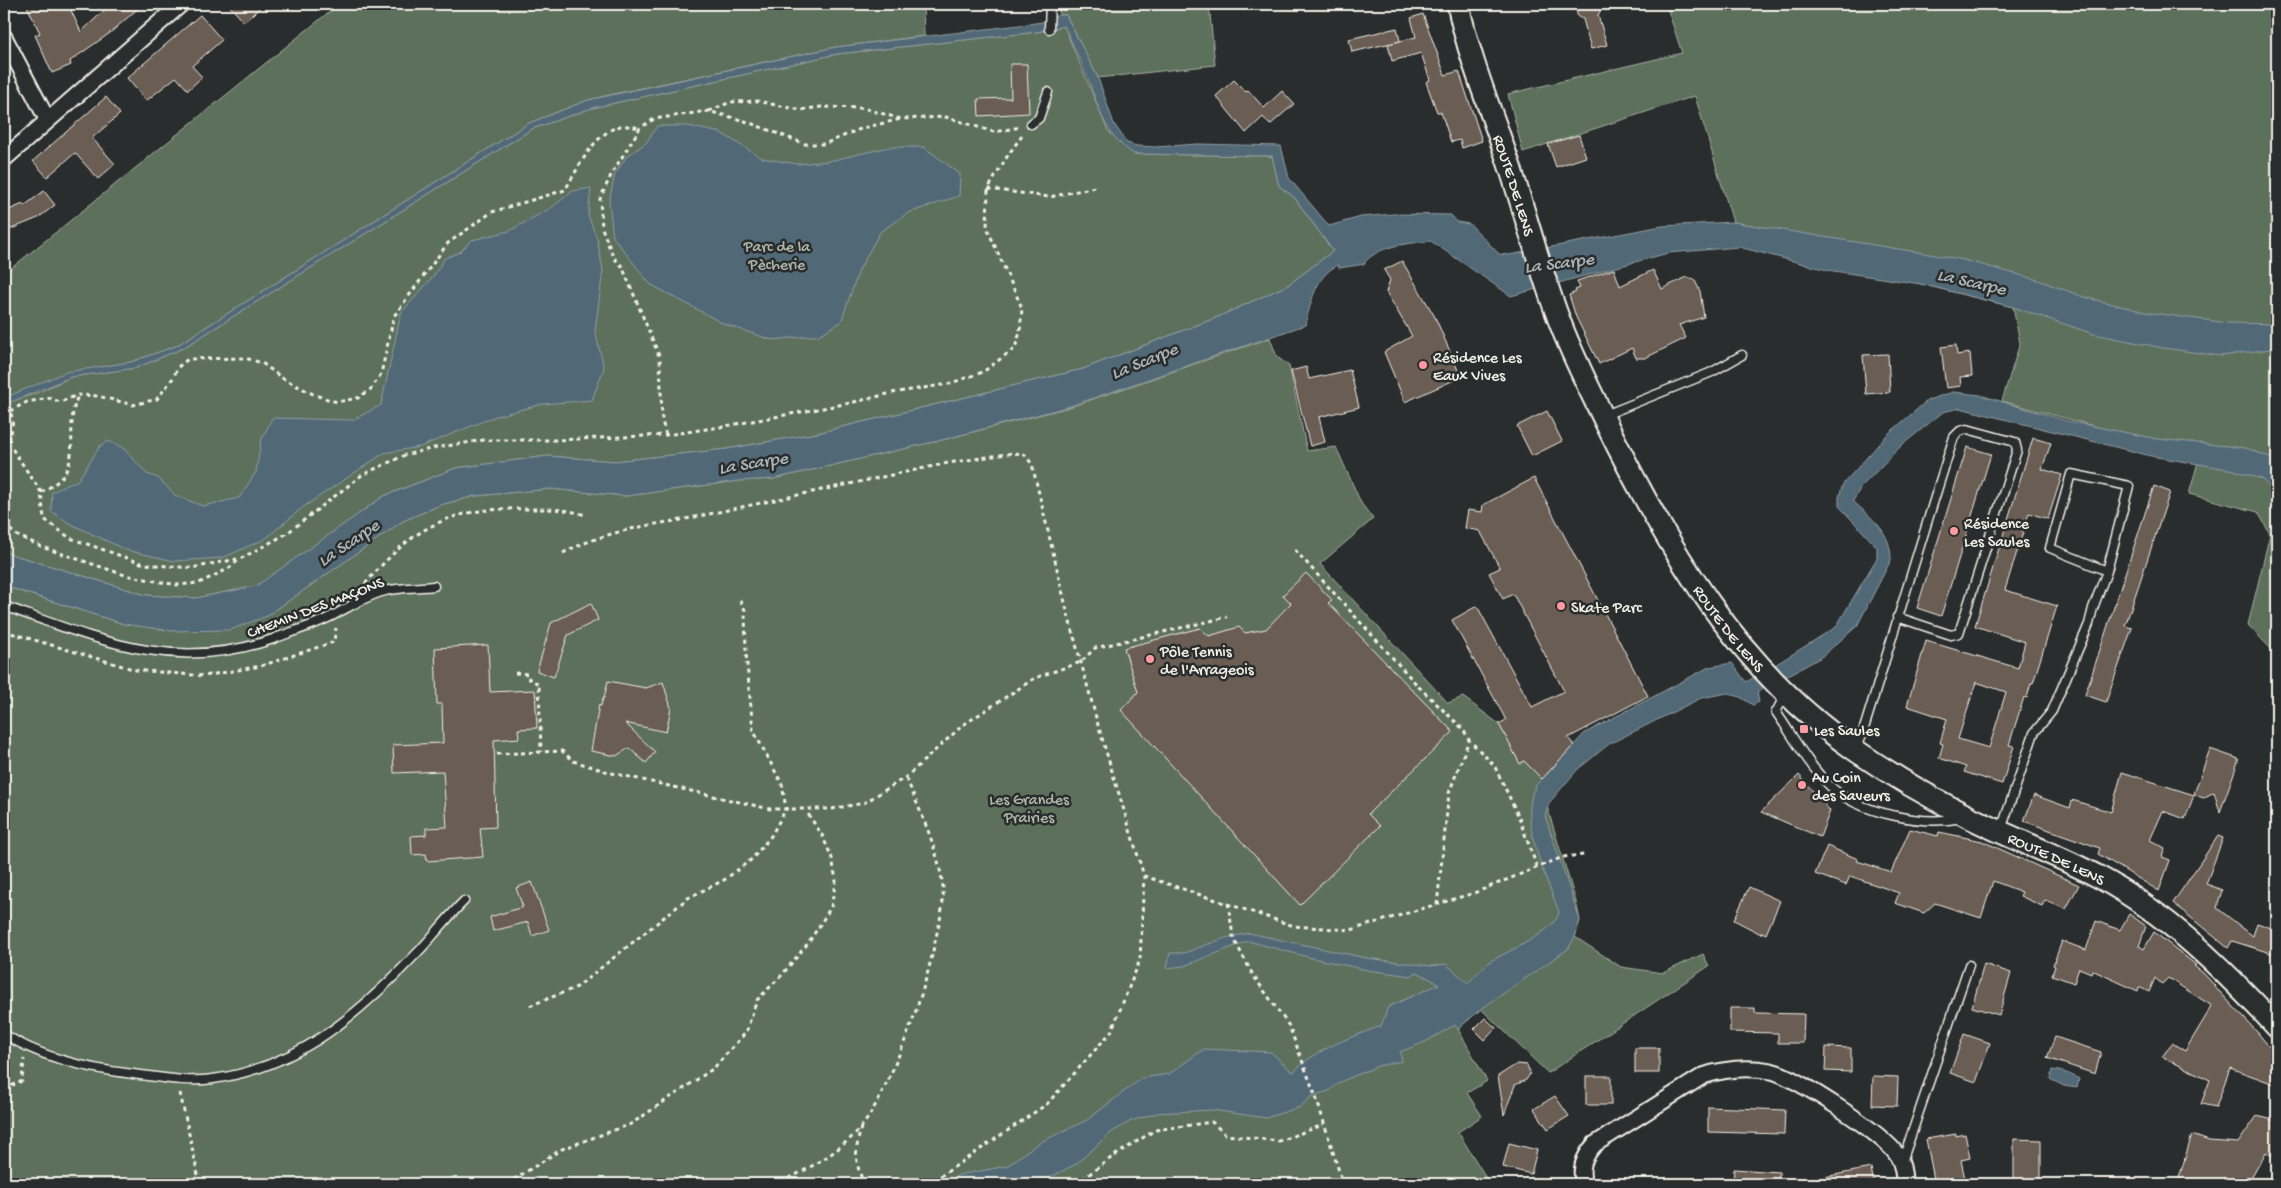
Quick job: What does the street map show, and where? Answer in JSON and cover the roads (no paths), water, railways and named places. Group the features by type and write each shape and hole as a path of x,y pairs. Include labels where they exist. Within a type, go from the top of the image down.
{"main road":[{"name":"ROUTE DE LENS","path":"1458,4 1474,67 1507,158 1562,328 1630,472 1688,574 1727,628 1782,688 1825,727 1855,750 1916,789 1967,816 2101,878 2145,906 2190,940 2277,1027"}],"street":[{"path":"4,159 181,4"},
{"path":"4,37 48,119"},
{"path":"1584,1184 1582,1168 1584,1159 1595,1144 1692,1082 1714,1073 1729,1070 1772,1072 1801,1083 1890,1146 1902,1164 1904,1184"}],"lane":[{"path":"1049,29 1048,16 1050,4"},
{"path":"1030,124 1039,118 1048,92"},
{"path":"1603,416 1712,372 1742,355"},
{"path":"1855,750 1867,718 1896,617 1954,437 1960,431 1975,430 2015,442 2017,450 1959,633 1951,635 1896,617"},
{"path":"2000,831 2034,733 2052,711 2089,624 2107,570 2129,486 2071,474 2050,548 2107,570"},
{"name":"CHEMIN DES MAÇONS","path":"4,606 110,643 151,652 183,654 236,650 329,618 343,609 386,590 434,586"},
{"path":"1782,688 1776,712 1814,768 1832,788 1845,796 1880,811 1901,817 1938,820 1967,816"},
{"path":"4,1034 31,1048 89,1067 179,1080 212,1079 260,1068 308,1047 341,1024 419,951 464,901"},
{"path":"1902,1164 1969,965"}],"water":[{"name":"La Scarpe","path":"1059,15 1066,15 1098,78 1114,124 1127,143 1137,146 1156,147 1197,144 1281,146 1289,178 1329,226 1361,217 1393,214 1451,215 1457,222 1470,224 1499,254 1509,255 1662,226 1733,222 1960,259 2038,280 2084,297 2145,312 2228,323 2277,324 2277,348 2221,356 2163,348 2094,334 2013,307 1921,284 1827,270 1739,247 1668,253 1511,296 1431,241 1387,248 1372,256 1365,264 1339,268 1338,265 1330,270 1315,291 1305,325 1070,406 942,440 773,479 738,481 626,496 550,489 475,496 440,505 403,521 267,616 230,630 173,631 124,624 4,586 4,552 146,595 196,598 256,586 384,496 456,468 548,456 615,461 727,449 817,433 1083,369 1218,317 1288,285 1333,251 1294,197 1279,186 1272,156 1134,154 1124,146 1109,130 1104,121 1085,72 1064,26 1037,32 837,54 592,108 532,129 183,348 136,368 71,377 4,405 4,398 66,372 131,362 176,346 529,123 588,100 836,47 1042,22"},
{"path":"657,126 688,126 721,133 762,158 797,164 829,161 889,147 924,147 960,174 959,196 908,213 880,232 859,270 841,322 819,335 772,340 724,324 650,284 613,237 609,202 615,174 627,156 646,143"},
{"path":"591,188 588,215 597,239 603,270 595,331 604,368 592,400 543,404 496,416 420,447 384,453 302,508 265,539 222,558 174,561 126,550 69,523 51,511 52,492 78,480 100,446 108,441 123,448 147,474 158,478 176,496 203,506 239,498 256,472 261,441 272,418 353,420 381,405 401,313 432,278 445,258 460,252 472,240 509,231 551,208 573,191"},
{"path":"1953,392 1980,395 2067,421 2158,439 2246,448 2277,460 2277,495 2262,479 2234,470 2151,456 1960,408 1943,412 1902,445 1861,487 1853,501 1880,527 1888,541 1891,560 1857,626 1820,658 1757,692 1759,702 1753,705 1740,697 1728,693 1701,698 1609,744 1577,770 1549,803 1545,816 1580,920 1575,937 1568,949 1481,1009 1458,1029 1455,1025 1425,1042 1400,1052 1402,1061 1378,1066 1340,1082 1329,1091 1312,1096 1300,1107 1266,1118 1212,1110 1157,1113 1131,1121 1112,1132 1076,1164 1037,1184 942,1184 959,1175 1007,1166 1037,1144 1087,1120 1142,1078 1169,1074 1204,1049 1271,1052 1294,1072 1302,1064 1323,1050 1381,1026 1388,1007 1439,984 1417,972 1411,976 1367,970 1248,941 1184,966 1167,968 1170,953 1184,953 1225,938 1249,933 1366,958 1431,966 1446,964 1468,983 1491,961 1530,940 1550,926 1559,912 1541,866 1532,831 1531,799 1536,785 1585,733 1709,667 1732,663 1746,682 1836,627 1877,558 1877,547 1839,506 1839,497 1843,484 1887,435 1928,400"},
{"path":"2052,1070 2066,1073 2079,1079 2077,1088 2064,1086 2050,1079"}],"place":[{"name":"Résidence Les Eaux Vives","path":"1423,365"},
{"name":"Résidence Les Saules","path":"1954,531"},
{"name":"Skate Parc","path":"1561,606"},
{"name":"Pôle Tennis de l'Arrageois","path":"1150,659"},
{"name":"Les Saules","path":"1804,729"},
{"name":"Au Coin des Saveurs","path":"1802,785"}],"park label":[{"name":"Parc de la Pècherie","path":"777,254"},
{"name":"Les Grandes Prairies","path":"1029,807"}]}
